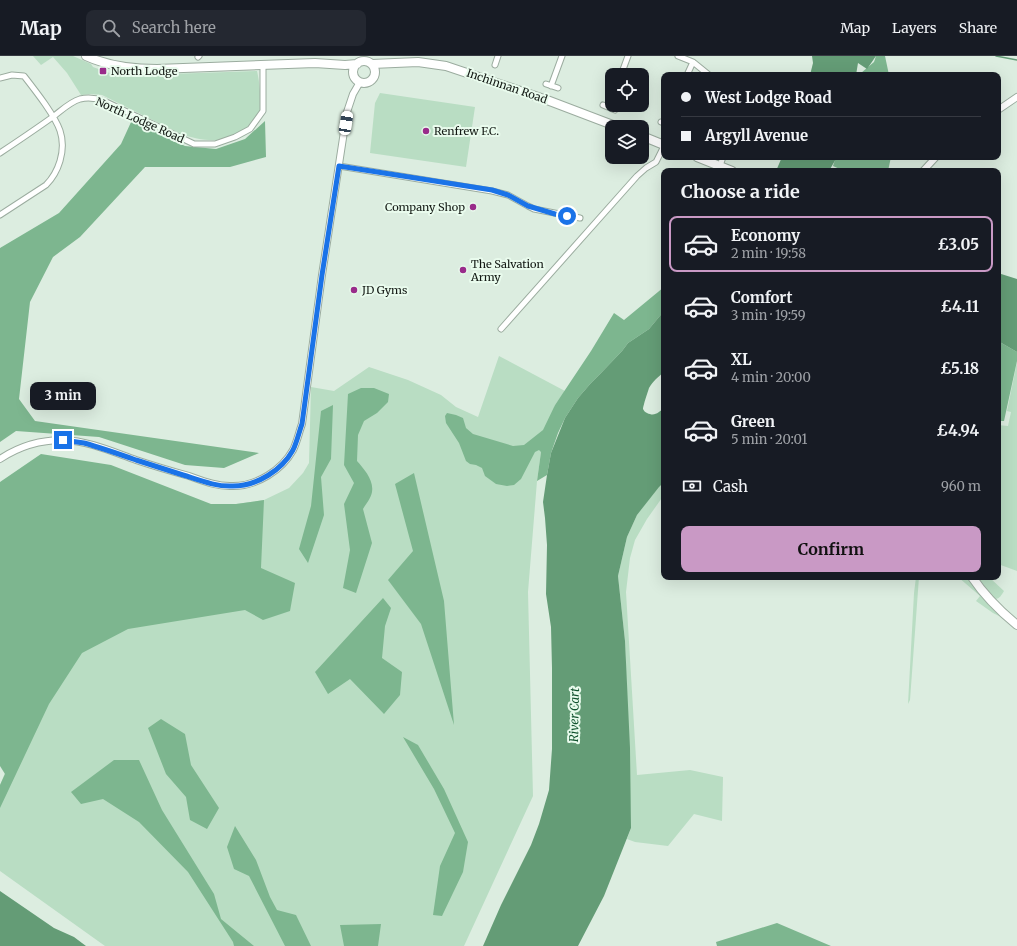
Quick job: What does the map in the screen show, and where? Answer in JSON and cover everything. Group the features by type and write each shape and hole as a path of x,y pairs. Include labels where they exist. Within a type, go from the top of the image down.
{"main road":[{"path":"86,56 111,65 134,69 263,65 315,60 355,67"},
{"path":"366,61 374,66 374,76 370,81 360,82 354,76 355,67 360,62 366,61"},
{"name":"Inchinnan Road","path":"372,64 418,62 446,66 547,100 605,122"},
{"name":"Inchinnan Road","path":"375,73 392,63"},
{"path":"649,139 661,144"},
{"path":"705,160 725,168"},
{"path":"974,580 1000,610 1017,625"}],"street":[{"path":"495,65 496,56"},
{"path":"552,86 562,56"},
{"path":"624,68 628,56"},
{"path":"678,56 693,62 705,72"},
{"path":"689,72 693,62"},
{"name":"North Lodge Road","path":"0,153 73,102 80,99 89,98 97,98 194,144 215,144 235,137 250,129 263,112 263,65"},
{"path":"0,78 12,75 24,76 54,116 62,135 63,150 52,179 46,185 0,215"},
{"path":"0,459 25,446 46,441 63,440 99,447 137,461 217,485 234,486 252,483 268,476 286,460 293,450 302,424 322,275 347,112 353,94 360,82"},
{"path":"546,84 558,88"},
{"path":"1001,108 1017,97"},
{"path":"501,329 637,176 656,162 661,151"},
{"path":"720,166 722,160"},
{"path":"925,168 933,160"},
{"path":"339,166 492,190 508,195 534,209 580,218"}],"shaded area":[{"path":"33,56 73,56 91,64 93,67 115,75 257,71 261,105 260,110 253,122 236,133 218,140 195,138 181,134 102,95 81,95 67,73 53,57 41,65"},
{"path":"876,56 885,56 888,72 862,72 874,62"},
{"name":"Renfrew F.C.","path":"380,93 475,107 466,167 370,153 375,103"},
{"path":"132,120 185,146 216,149 245,139 265,121 266,157 230,167 145,167 80,237 53,257 30,302 19,399 35,421 259,453 224,468 185,465 99,437 16,431 0,442 0,248 59,213 121,144"},
{"path":"835,160 890,160 889,168 837,168 833,166"},
{"path":"661,289 661,315 649,329 628,343 578,398 565,418 551,453 547,475 537,481 541,452 539,450 535,452 521,479 514,485 507,486 496,484 485,476 482,468 466,461 459,443 446,423 445,416 447,413 463,418 466,428 473,434 513,446 524,445 543,430 555,405 614,313 624,320"},
{"path":"1001,343 1017,352 1017,361 1004,421 1001,421"},
{"path":"499,356 565,391 555,405 541,452 537,481 528,592 533,796 464,946 105,946 0,871 0,785 65,629 236,504 264,500 289,488 303,473 309,463 311,387 334,391 369,367 408,380 441,395 456,407 478,417"},
{"path":"1017,362 1017,571 1001,565 1001,425 1008,426 1011,412 1007,411"},
{"path":"361,388 374,388 389,394 388,402 377,413 364,421 358,435 357,461 368,475 372,488 371,496 363,509 372,543 356,593 343,588 350,550 344,504 354,483 344,465 348,394"},
{"path":"333,405 331,459 321,477 324,515 308,563 299,549 311,506 321,411"},
{"path":"41,454 111,465 211,504 236,504 264,500 261,568 295,583 290,611 263,620 245,610 128,629 82,653 49,704 0,808 0,785 5,774 0,766 0,482"},
{"path":"414,473 444,601 454,725 421,624 388,580 413,551 395,484"},
{"path":"661,484 661,499 635,540 630,558 626,592 637,775 690,770 723,777 722,821 694,814 668,846 635,842 627,839 631,828 625,641 618,576 627,537 637,515"},
{"path":"916,580 919,580 910,700 908,704"},
{"path":"961,580 968,580 985,600 1003,618 976,601 980,596"},
{"path":"979,580 992,580 1004,591 1000,597 995,599"},
{"path":"383,598 391,608 385,626 382,658 402,672 400,695 384,714 350,679 328,694 315,672"},
{"path":"161,719 185,734 191,765 219,808 207,829 190,820 186,797 166,774 148,728"},
{"path":"403,737 418,745 444,789 468,842 463,872 442,916 433,915 440,866 455,833 434,789"},
{"path":"114,760 139,760 162,810 214,894 221,919 254,946 234,946 233,942 188,872 139,822 103,799 81,804 71,792"},
{"path":"235,826 256,860 270,897 277,910 296,915 311,946 285,946 249,876 234,869 227,847"},
{"path":"777,923 831,946 717,946 716,942"},
{"path":"381,924 378,946 344,946 340,925"}],"water":[{"path":"812,56 876,56 867,69 858,63 856,72 811,72 813,63"},
{"path":"781,160 835,160 831,168 777,168"},
{"path":"1001,274 1017,279 1017,352 1001,343"},
{"name":"River Cart","path":"661,315 661,375 649,388 643,409 646,413 650,414 657,414 661,411 661,485 637,515 627,537 618,576 625,641 630,748 631,828 604,896 578,946 483,946 501,905 531,845 549,790 552,749 552,668 551,627 546,594 547,545 543,502 551,453 565,418 578,398 628,343 649,329"},
{"path":"0,891 54,928 74,937 86,946 0,946"}],"waterway":[{"path":"996,56 1017,60"}],"place":[{"name":"North Lodge","path":"103,71"},
{"name":"Renfrew F.C.","path":"426,131"},
{"name":"Company Shop","path":"473,207"},
{"name":"The Salvation Army","path":"463,270"},
{"name":"JD Gyms","path":"354,290"}],"route":[{"path":"63,440 99,447 137,461 217,485 226,486 252,483 268,476 286,460 293,450 302,424 322,275 339,166 492,190 508,195 534,209 567,216"}]}
